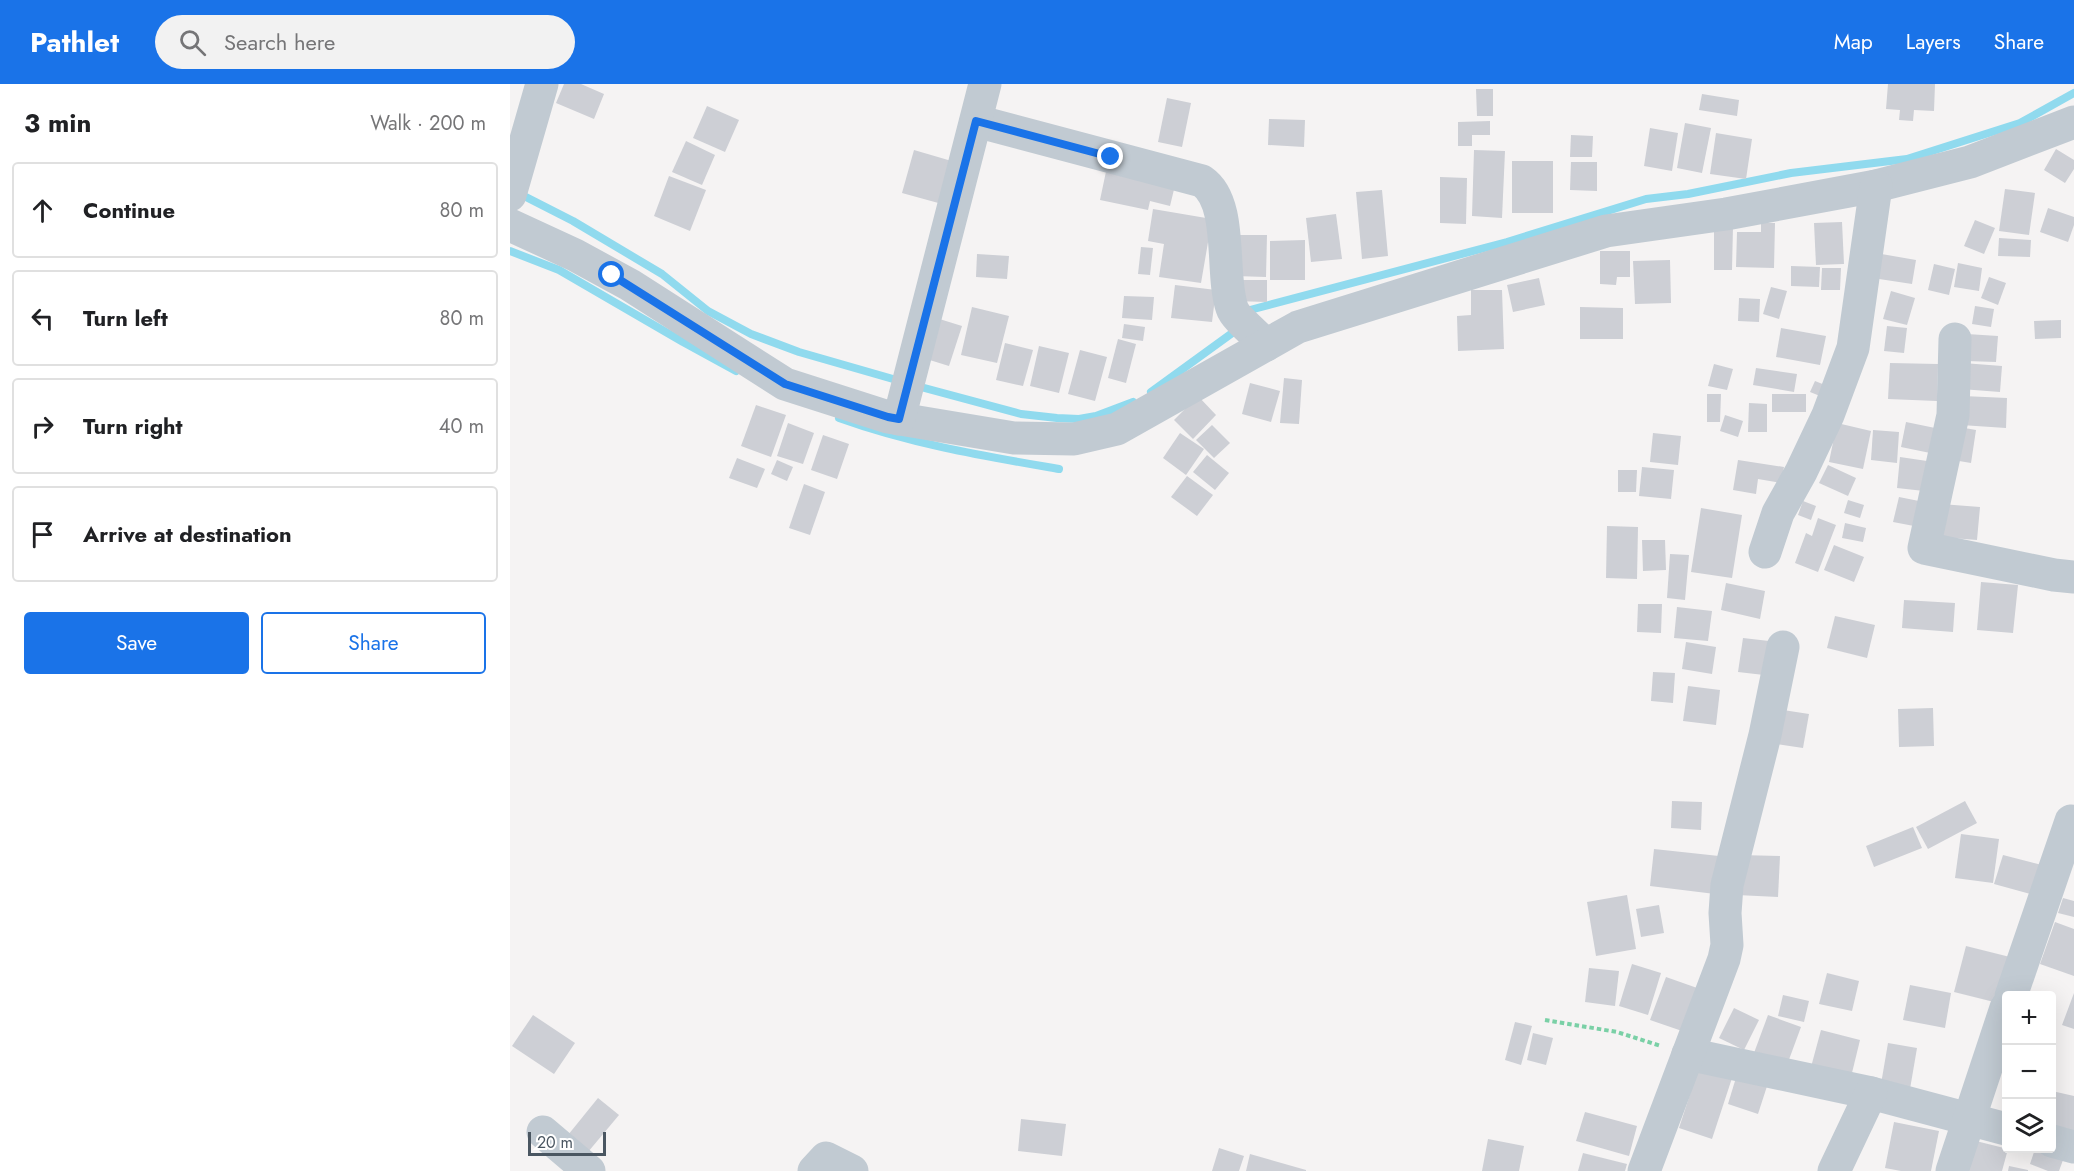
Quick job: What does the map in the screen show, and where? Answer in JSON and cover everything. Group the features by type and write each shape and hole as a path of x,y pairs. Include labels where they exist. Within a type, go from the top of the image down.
{"street":[{"path":"510,195 542,84"},
{"path":"899,419 986,84"},
{"path":"976,121 1202,181 1211,188 1220,209 1232,310 1266,345"},
{"path":"510,225 575,255 630,285 785,384 888,417 1014,438 1074,439 1117,429 1298,327 1606,231 1726,214 1876,186 1970,162 2074,122"},
{"path":"1765,552 1778,513 1801,472 1828,415 1853,348 1876,186"},
{"path":"1955,339 1953,415 1924,548 2054,575 2074,577"},
{"path":"1644,1171 1724,959 1727,945 1725,913 1727,885 1765,735 1783,646"},
{"path":"2013,991 2071,821"},
{"path":"1952,1171 2002,1022"},
{"path":"1688,1054 1871,1093 2002,1128"},
{"path":"1834,1171 1871,1093"},
{"path":"543,1132 589,1171"},
{"path":"2056,1142 2074,1147"},
{"path":"814,1171 826,1158 852,1171"}],"path":[{"path":"1545,1020 1617,1032 1688,1054"}],"building":[{"path":"564,84 581,84 604,94 594,119 556,103"},
{"path":"1888,84 1935,84 1934,111 1914,110 1913,121 1899,120 1900,110 1886,109"},
{"path":"1476,89 1493,89 1493,116 1477,116"},
{"path":"1702,94 1739,100 1737,116 1699,110"},
{"path":"1167,98 1191,103 1182,147 1158,142"},
{"path":"707,106 739,120 725,152 693,138"},
{"path":"1269,119 1305,120 1304,147 1268,145"},
{"path":"1490,121 1490,135 1472,135 1472,146 1458,146 1458,122"},
{"path":"1685,123 1711,128 1702,173 1677,168"},
{"path":"1650,128 1678,133 1672,171 1644,166"},
{"path":"1716,133 1752,139 1746,179 1710,174"},
{"path":"1571,135 1593,136 1592,157 1570,157"},
{"path":"686,141 715,155 702,185 672,172"},
{"path":"2056,149 2074,160 2074,169 2065,183 2044,170"},
{"path":"914,150 955,162 942,204 902,193"},
{"path":"1474,150 1505,151 1502,218 1472,216"},
{"path":"1512,161 1553,161 1553,213 1512,213"},
{"path":"1108,162 1177,177 1170,206 1150,201 1148,210 1100,200"},
{"path":"1571,162 1597,162 1597,191 1570,190"},
{"path":"669,176 706,190 690,231 654,216"},
{"path":"1440,177 1467,178 1466,224 1440,223"},
{"path":"2005,189 2035,193 2029,235 1999,231"},
{"path":"1382,190 1388,256 1362,259 1356,192"},
{"path":"2048,208 2074,217 2074,225 2068,242 2040,232"},
{"path":"1153,209 1212,219 1201,283 1159,277 1164,244 1148,241"},
{"path":"1336,214 1342,259 1311,262 1306,218"},
{"path":"1975,220 1995,228 1984,254 1964,246"},
{"path":"1842,222 1844,264 1816,265 1814,223"},
{"path":"1761,223 1775,223 1774,268 1736,267 1737,232 1761,232"},
{"path":"1714,226 1733,226 1732,270 1714,270"},
{"path":"1236,235 1267,235 1266,277 1235,276"},
{"path":"1999,238 2031,240 2030,257 1998,256"},
{"path":"1305,240 1305,280 1270,280 1270,241"},
{"path":"1141,247 1153,248 1150,275 1138,274"},
{"path":"1600,251 1630,251 1630,277 1617,277 1616,285 1600,284"},
{"path":"1870,252 1916,260 1912,284 1866,277"},
{"path":"977,254 1009,256 1007,279 976,277"},
{"path":"1670,260 1671,303 1635,304 1633,261"},
{"path":"1958,263 1982,268 1979,291 1954,287"},
{"path":"1934,264 1955,269 1949,295 1928,290"},
{"path":"1791,266 1820,267 1819,287 1791,286"},
{"path":"1822,268 1841,268 1840,290 1821,290"},
{"path":"1989,277 2006,283 1998,305 1981,298"},
{"path":"1539,278 1545,305 1513,312 1507,285"},
{"path":"1235,280 1267,280 1267,302 1234,301"},
{"path":"1175,285 1216,290 1212,322 1171,318"},
{"path":"1771,287 1787,291 1779,319 1763,314"},
{"path":"1471,290 1502,290 1504,349 1458,351 1457,316 1471,315"},
{"path":"1891,291 1915,298 1907,325 1883,319"},
{"path":"1124,296 1154,297 1152,320 1122,318"},
{"path":"1739,298 1760,299 1759,322 1738,321"},
{"path":"1975,306 1994,309 1991,327 1972,324"},
{"path":"972,307 1009,316 997,363 961,355"},
{"path":"1580,307 1623,308 1623,339 1580,339"},
{"path":"933,317 962,326 949,366 920,357"},
{"path":"2061,320 2061,338 2035,339 2034,321"},
{"path":"1124,324 1145,327 1143,341 1122,338"},
{"path":"1887,326 1907,328 1904,353 1884,351"},
{"path":"1781,328 1826,336 1820,365 1776,357"},
{"path":"1967,334 1998,336 1996,362 1966,361"},
{"path":"1118,339 1136,344 1126,383 1108,378"},
{"path":"1005,343 1033,350 1023,386 996,380"},
{"path":"1039,346 1069,353 1059,393 1030,386"},
{"path":"1080,350 1107,357 1095,401 1068,394"},
{"path":"1890,363 1938,364 1937,401 1888,399"},
{"path":"1963,363 2002,366 2000,392 1961,389"},
{"path":"1714,364 1733,369 1727,390 1708,386"},
{"path":"1756,368 1797,374 1794,392 1753,385"},
{"path":"1284,378 1302,380 1299,424 1280,423"},
{"path":"1815,381 1835,389 1830,400 1810,392"},
{"path":"1250,383 1280,391 1271,422 1242,414"},
{"path":"1707,394 1721,394 1720,422 1707,422"},
{"path":"1772,394 1806,394 1806,412 1772,412"},
{"path":"1198,396 1216,415 1193,439 1174,420"},
{"path":"1963,396 2007,398 2006,428 1961,425"},
{"path":"1749,403 1767,404 1767,432 1748,432"},
{"path":"756,405 786,415 771,457 741,446"},
{"path":"1725,415 1743,421 1738,437 1720,431"},
{"path":"1906,422 1940,429 1935,454 1901,447"},
{"path":"788,423 814,433 803,464 777,456"},
{"path":"1837,423 1871,431 1863,469 1829,462"},
{"path":"1212,425 1230,443 1214,458 1196,440"},
{"path":"1959,427 1976,430 1971,463 1953,460"},
{"path":"1873,430 1899,432 1897,463 1871,460"},
{"path":"1180,433 1204,449 1186,475 1163,458"},
{"path":"1653,433 1681,436 1678,465 1650,462"},
{"path":"823,435 849,444 837,479 811,470"},
{"path":"1207,455 1229,473 1215,490 1193,472"},
{"path":"1900,457 1927,461 1924,491 1897,488"},
{"path":"737,458 765,469 757,488 729,478"},
{"path":"777,460 793,467 787,481 771,474"},
{"path":"1738,460 1784,467 1781,483 1758,479 1756,494 1733,490"},
{"path":"1828,465 1856,478 1848,496 1819,483"},
{"path":"1642,467 1674,470 1671,499 1639,496"},
{"path":"1618,470 1637,470 1636,492 1618,492"},
{"path":"1187,476 1213,495 1197,516 1171,497"},
{"path":"804,484 825,492 810,535 789,528"},
{"path":"1899,497 1919,501 1914,526 1893,522"},
{"path":"1848,500 1864,505 1860,518 1844,513"},
{"path":"1803,501 1816,506 1811,520 1798,515"},
{"path":"1941,504 1980,507 1977,540 1939,537"},
{"path":"1701,508 1742,515 1732,578 1691,572"},
{"path":"1818,518 1836,525 1818,572 1795,563 1806,533 1812,536"},
{"path":"1845,523 1866,528 1863,542 1842,538"},
{"path":"1607,526 1638,527 1637,579 1606,578"},
{"path":"1642,540 1665,540 1666,570 1643,571"},
{"path":"1834,545 1864,557 1854,582 1824,570"},
{"path":"1670,554 1689,555 1685,600 1667,598"},
{"path":"1981,582 2018,585 2013,633 1977,630"},
{"path":"1726,583 1765,591 1760,619 1721,610"},
{"path":"1904,600 1955,603 1953,632 1902,628"},
{"path":"1638,604 1662,604 1661,633 1637,632"},
{"path":"1677,607 1712,611 1708,641 1674,638"},
{"path":"1835,616 1875,625 1867,658 1827,648"},
{"path":"1743,638 1769,641 1764,675 1738,672"},
{"path":"1686,642 1716,647 1712,674 1682,669"},
{"path":"1653,672 1675,673 1673,703 1651,701"},
{"path":"1688,686 1720,690 1716,725 1683,721"},
{"path":"1933,708 1934,746 1899,747 1898,709"},
{"path":"1783,710 1809,714 1803,748 1777,744"},
{"path":"1672,801 1702,802 1701,830 1671,828"},
{"path":"1965,801 1977,823 1928,849 1916,827"},
{"path":"1913,827 1922,848 1874,867 1866,846"},
{"path":"1961,834 1999,839 1993,883 1955,878"},
{"path":"1654,849 1719,856 1715,894 1650,886"},
{"path":"1739,855 1780,856 1778,897 1737,895"},
{"path":"2003,855 2042,865 2034,895 1994,884"},
{"path":"1627,895 1636,949 1596,956 1587,902"},
{"path":"2063,898 2074,901 2074,917 2058,913"},
{"path":"1659,905 1664,933 1641,937 1636,909"},
{"path":"2055,922 2074,929 2074,976 2040,964"},
{"path":"1966,946 2010,957 1998,1003 1954,992"},
{"path":"1632,964 1661,973 1648,1015 1619,1006"},
{"path":"1589,968 1619,971 1615,1006 1585,1002"},
{"path":"1827,973 1859,981 1852,1011 1819,1004"},
{"path":"1666,977 1700,989 1685,1032 1650,1020"},
{"path":"1910,985 1951,993 1945,1028 1903,1020"},
{"path":"2074,993 2074,1029 2062,1025"},
{"path":"1783,995 1809,1001 1804,1022 1778,1016"},
{"path":"1734,1008 1759,1020 1744,1050 1719,1038"},
{"path":"533,1015 575,1043 554,1074 512,1046"},
{"path":"1768,1015 1801,1027 1787,1065 1754,1053"},
{"path":"1515,1022 1532,1026 1521,1065 1505,1060"},
{"path":"1821,1030 1860,1040 1851,1077 1811,1067"},
{"path":"1533,1033 1553,1038 1546,1065 1527,1060"},
{"path":"1888,1043 1917,1048 1910,1089 1881,1084"},
{"path":"1700,1064 1733,1075 1712,1139 1679,1128"},
{"path":"1738,1071 1769,1080 1758,1114 1728,1104"},
{"path":"2056,1092 2074,1096 2074,1135 2056,1131"},
{"path":"598,1098 619,1115 588,1152 568,1135"},
{"path":"1585,1112 1637,1126 1629,1156 1576,1141"},
{"path":"1021,1119 1066,1124 1062,1156 1018,1151"},
{"path":"1894,1122 1939,1131 1931,1171 1901,1171 1885,1168"},
{"path":"1488,1139 1524,1146 1519,1171 1482,1171"},
{"path":"1972,1140 2002,1148 2002,1153 2007,1153 2002,1171 1964,1171"},
{"path":"1219,1148 1244,1156 1239,1171 1212,1171"},
{"path":"1583,1153 1627,1164 1625,1171 1578,1171"},
{"path":"2034,1153 2045,1153 2063,1160 2059,1171 2048,1171 2030,1164"},
{"path":"1250,1154 1306,1170 1306,1171 1246,1171"},
{"path":"2009,1166 2028,1170 2028,1171 2008,1171"}],"waterway":[{"path":"1250,310 1507,242 1646,199 1688,194 1791,173 1907,159 2020,123 2074,93"},
{"path":"522,195 573,221 662,274 708,311 751,334 799,352 900,381"},
{"path":"510,251 559,270 736,371"},
{"path":"1151,392 1235,331"},
{"path":"917,386 1021,414 1057,418 1079,419 1096,416 1133,402"},
{"path":"839,418 920,442 1059,469"}],"route":[{"path":"612,275 785,384 899,419 976,121 1111,157"}]}
